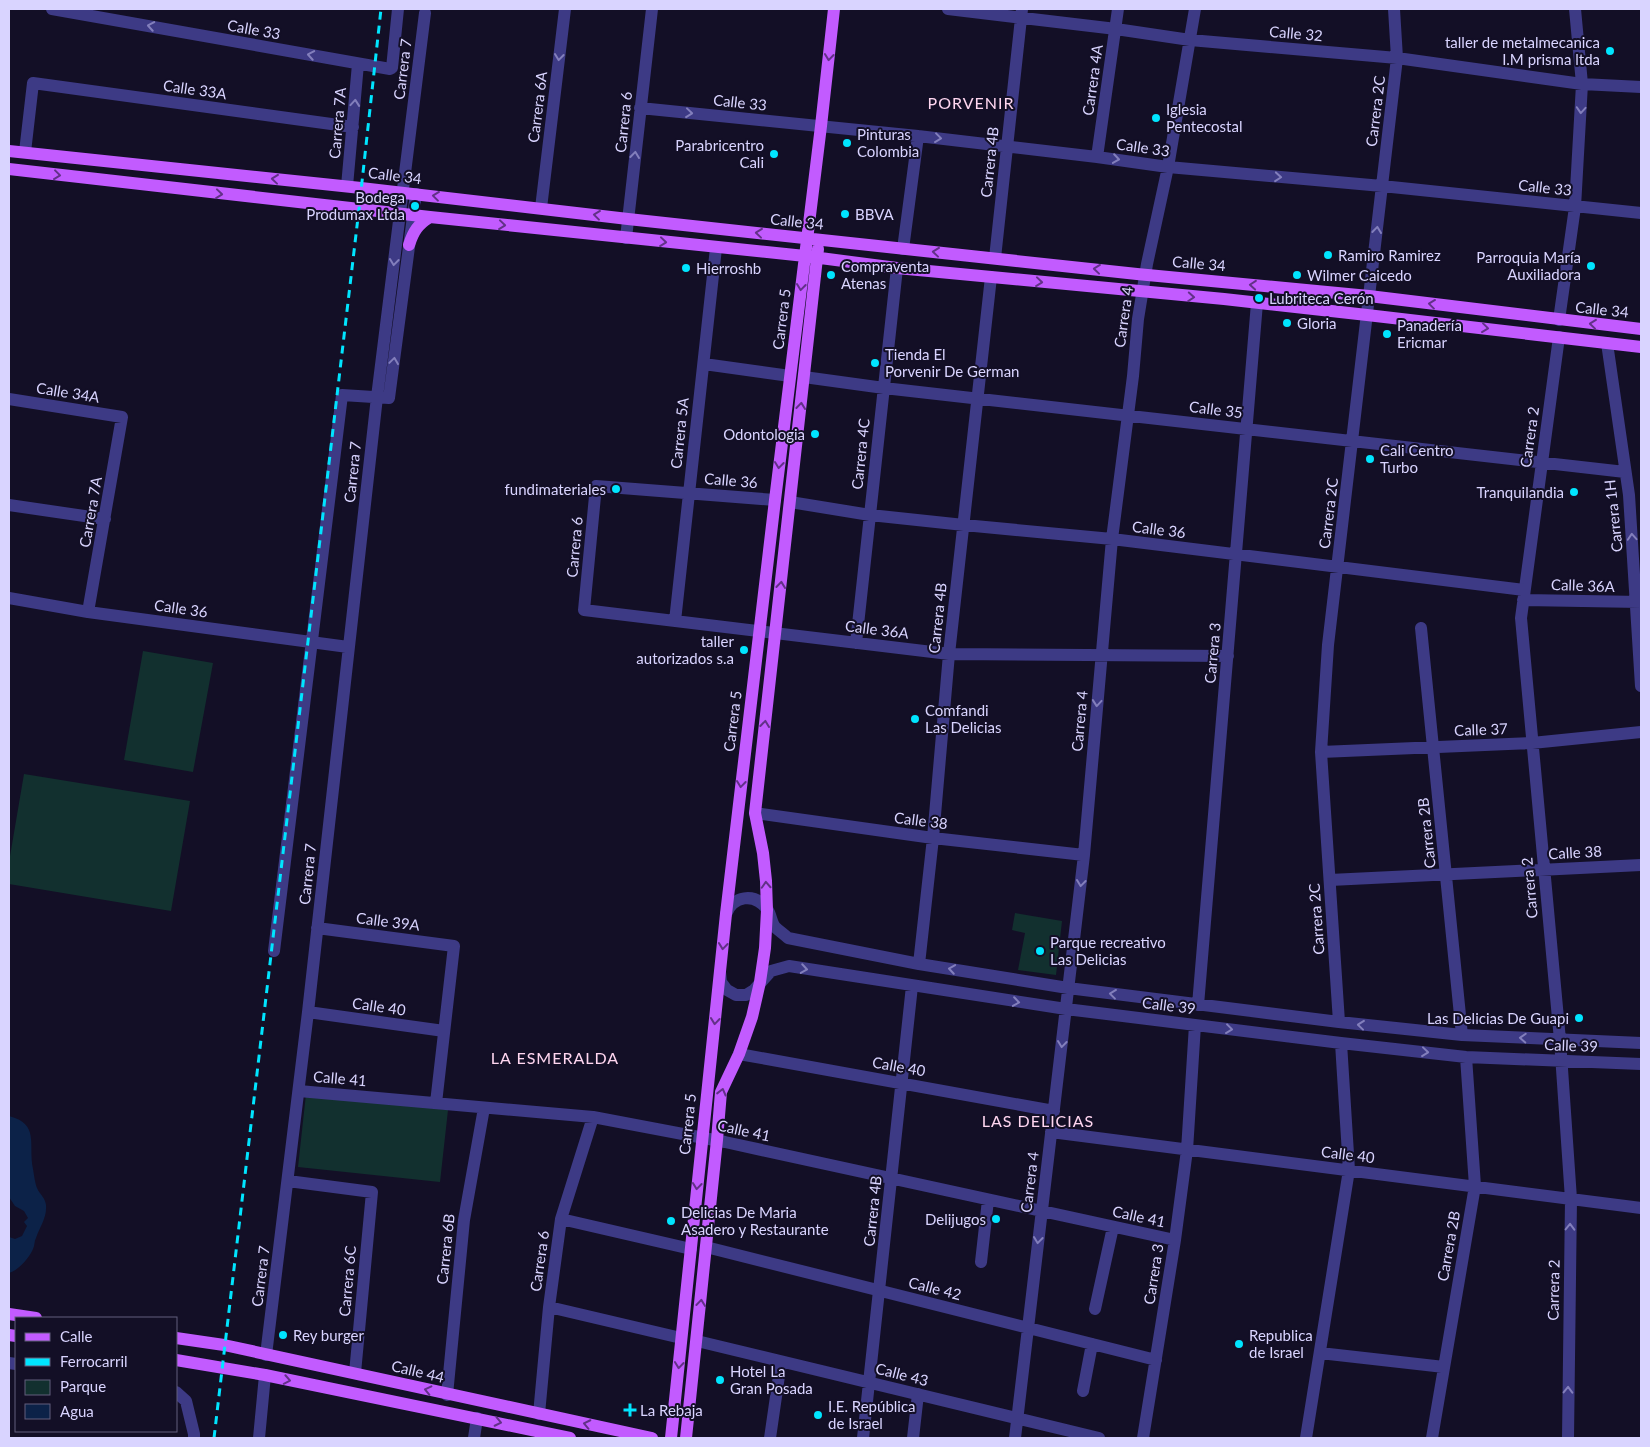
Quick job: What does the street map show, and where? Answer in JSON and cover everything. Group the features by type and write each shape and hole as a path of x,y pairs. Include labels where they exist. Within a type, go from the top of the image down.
{"main road":[{"name":"Carrera 5","path":"671,1438 726,914 775,500 790,376 814,239 822,126 834,9"},
{"name":"Calle 34","path":"9,151 347,186 628,219 1146,275 1369,296 1641,330"},
{"path":"148,186 151,166"},
{"path":"9,169 406,215 811,257 897,268 1257,303 1641,347"},
{"path":"409,245 415,229 421,222 430,217"},
{"name":"Carrera 5","path":"686,1438 721,1092 739,1054 752,1016 765,948 767,910 763,853 755,813 804,378 811,257"},
{"path":"9,1314 29,1317"},
{"name":"Calle 44","path":"178,1338 224,1345 652,1438"},
{"path":"178,1360 265,1375 570,1438"}],"street":[{"name":"Calle 33","path":"52,9 391,69 398,9"},
{"name":"Carrera 6A","path":"541,208 565,9"},
{"name":"Carrera 6","path":"626,238 652,9"},
{"name":"Calle 32","path":"948,9 1021,13 1190,40 1397,58 1582,84 1641,87"},
{"name":"Carrera 4A","path":"1097,157 1118,9"},
{"name":"Carrera 4","path":"1014,1438 1084,855 1112,540 1138,319 1168,167 1195,9"},
{"name":"Carrera 2C","path":"1339,1022 1321,752 1328,644 1397,58 1394,9"},
{"path":"1559,320 1574,207 1582,84 1575,9"},
{"name":"Carrera 7","path":"266,1355 299,1091 377,396 409,193 425,13"},
{"name":"Carrera 4B","path":"995,258 1021,13"},
{"name":"Carrera 7A","path":"347,186 358,64"},
{"name":"Calle 33A","path":"25,152 33,83 352,127"},
{"name":"Calle 33","path":"640,108 918,136 1168,167 1382,186 1641,213"},
{"path":"903,249 918,136"},
{"name":"Carrera 7","path":"377,396 389,398 409,245 406,215"},
{"name":"Carrera 5A","path":"675,621 716,248"},
{"name":"Carrera 4C","path":"856,643 897,268"},
{"name":"Carrera 4B","path":"918,964 933,838 949,654 991,277"},
{"name":"Carrera 3","path":"1198,1005 1257,303"},
{"name":"Carrera 2","path":"1558,337 1521,618 1560,1040 1570,1199 1568,1438"},
{"name":"Carrera 1H","path":"1607,344 1625,472 1635,494 1641,686"},
{"path":"704,364 790,376"},
{"name":"Calle 35","path":"804,378 1625,472"},
{"path":"274,951 342,394 377,396"},
{"name":"Calle 34A","path":"9,399 122,417"},
{"name":"Carrera 7A","path":"88,612 122,417"},
{"name":"Carrera 6","path":"584,610 596,486"},
{"name":"Calle 36","path":"596,486 775,500"},
{"name":"Calle 36","path":"790,502 870,515 1236,555 1524,595"},
{"path":"9,505 105,519"},
{"name":"Calle 36A","path":"1524,595 1639,603"},
{"name":"Calle 36","path":"9,598 88,612 348,648"},
{"name":"Calle 36A","path":"584,610 949,654 1228,656"},
{"name":"Carrera 2B","path":"1421,628 1462,1035"},
{"name":"Calle 37","path":"1321,752 1532,743 1641,732"},
{"name":"Calle 38","path":"755,813 933,838 1084,855"},
{"name":"Calle 38","path":"1330,880 1641,865"},
{"name":"Calle 39","path":"726,914 729,907 740,898 755,899 767,910 775,927 788,938 918,964 1068,988 1339,1022 1462,1035 1641,1044"},
{"name":"Calle 39A","path":"317,928 454,946 444,1031"},
{"name":"Calle 39","path":"720,972 721,982 727,990 736,995 746,994 754,990 771,971 789,966 1066,1009 1341,1043 1466,1057 1641,1064"},
{"name":"Carrera 4B","path":"863,1438 912,986"},
{"name":"Calle 40","path":"308,1012 444,1031"},
{"name":"Carrera 3","path":"1143,1438 1175,1240 1187,1150 1195,1024"},
{"path":"436,1103 444,1031"},
{"path":"1306,1438 1349,1170 1341,1043"},
{"name":"Calle 40","path":"739,1054 1054,1110"},
{"name":"Carrera 2B","path":"1432,1438 1475,1186 1466,1057"},
{"name":"Calle 41","path":"299,1091 593,1117 717,1140 1175,1240"},
{"name":"Carrera 6B","path":"447,1394 464,1220 484,1108"},
{"name":"Carrera 6","path":"539,1414 549,1307 562,1219 593,1117"},
{"name":"Calle 40","path":"1051,1132 1641,1208"},
{"name":"Carrera 6C","path":"288,1181 372,1192 355,1374"},
{"path":"982,1262 988,1200"},
{"path":"562,1219 691,1249"},
{"path":"1095,1309 1113,1227"},
{"name":"Calle 42","path":"706,1247 1156,1360"},
{"path":"549,1307 681,1338"},
{"name":"Calle 43","path":"697,1341 1099,1438"},
{"path":"1083,1391 1092,1344"},
{"path":"1320,1353 1444,1368"},
{"path":"770,1438 781,1362"},
{"path":"258,1438 265,1375"},
{"path":"178,1394 186,1400 194,1438"},
{"path":"912,1438 918,1394"},
{"path":"474,1438 477,1418"}],"green space":[{"path":"143,651 213,663 193,772 124,760"},
{"path":"24,774 190,801 171,911 9,884 9,862"},
{"name":"Parque recreativo Las Delicias","path":"1015,913 1062,921 1056,975 1018,970 1025,933 1012,930"},
{"path":"306,1094 448,1110 440,1182 298,1167"}],"water":[{"path":"9,1116 25,1124 29,1130 36,1186 45,1200 46,1210 35,1239 34,1248 20,1266 9,1273 9,1237 15,1239 22,1236 27,1226 24,1222 28,1218 24,1211 15,1206 9,1197"}],"railway":[{"path":"214,1438 381,9"}],"place":[{"name":"taller de metalmecanica I.M prisma ltda","path":"1610,51"},
{"name":"Iglesia Pentecostal","path":"1156,118"},
{"name":"Pinturas Colombia","path":"847,143"},
{"name":"Parabricentro Cali","path":"774,154"},
{"name":"Bodega Produmax Ltda","path":"415,206"},
{"name":"BBVA","path":"845,214"},
{"name":"Ramiro Ramirez","path":"1328,255"},
{"name":"Parroquia María Auxiliadora","path":"1591,266"},
{"name":"Hierroshb","path":"686,268"},
{"name":"Compraventa Atenas","path":"831,275"},
{"name":"Wilmer Caicedo","path":"1297,275"},
{"name":"Lubriteca Cerón","path":"1259,298"},
{"name":"Gloria","path":"1287,323"},
{"name":"Panadería Ericmar","path":"1387,334"},
{"name":"Tienda El Porvenir De German","path":"875,363"},
{"name":"Odontologia","path":"815,434"},
{"name":"Cali Centro Turbo","path":"1370,459"},
{"name":"fundimateriales","path":"616,489"},
{"name":"Tranquilandia","path":"1574,492"},
{"name":"taller autorizados s.a","path":"744,650"},
{"name":"Comfandi Las Delicias","path":"915,719"},
{"name":"Parque recreativo Las Delicias","path":"1040,951"},
{"name":"Las Delicias De Guapi","path":"1579,1018"},
{"name":"Delijugos","path":"996,1219"},
{"name":"Delicias De Maria Asadero y Restaurante","path":"671,1221"},
{"name":"Rey burger","path":"283,1335"},
{"name":"Republica de Israel","path":"1239,1344"},
{"name":"Hotel La Gran Posada","path":"720,1380"},
{"name":"La Rebaja","path":"630,1410"},
{"name":"I.E. República de Israel","path":"818,1415"}],"district":[{"name":"PORVENIR","path":"971,102"},
{"name":"LA ESMERALDA","path":"555,1057"},
{"name":"LAS DELICIAS","path":"1038,1120"}]}
